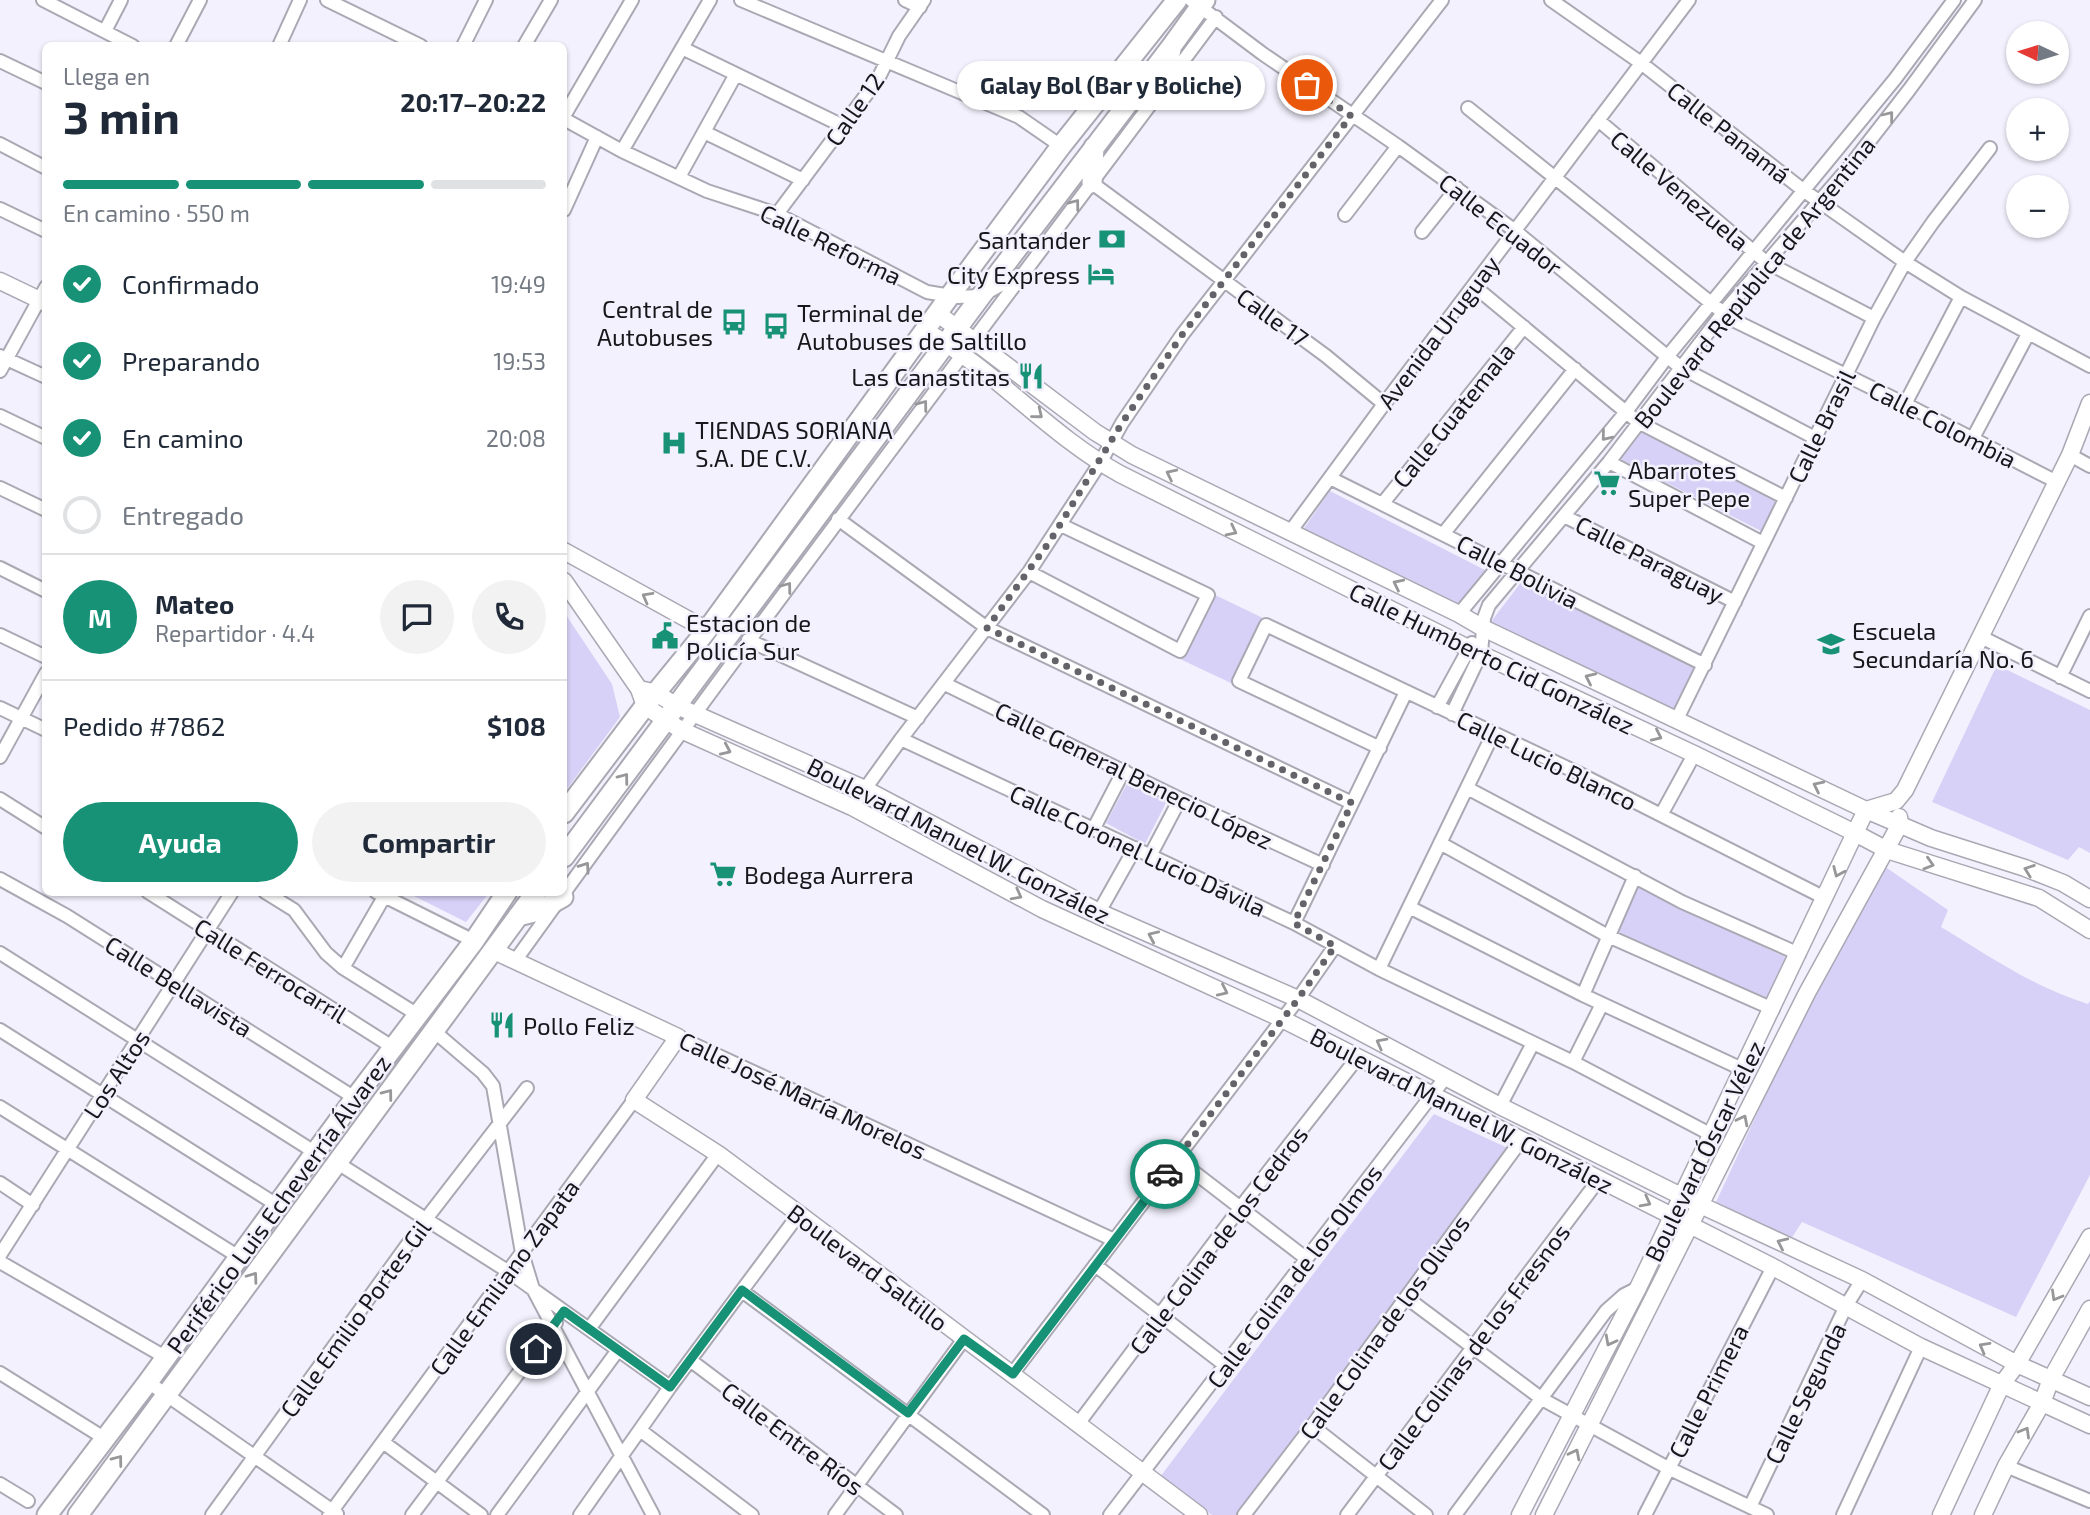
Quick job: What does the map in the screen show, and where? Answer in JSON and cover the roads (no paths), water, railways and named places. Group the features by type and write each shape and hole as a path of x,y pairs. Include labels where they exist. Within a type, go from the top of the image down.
{"main road":[{"path":"567,809 646,696 707,630 1061,146 1177,0"},
{"path":"567,853 679,718 960,341 981,296 1203,6"},
{"path":"1164,86 1171,47"},
{"path":"1092,183 1094,147"},
{"name":"Periférico Luis Echeverría Álvarez","path":"47,1515 474,941 504,896"},
{"name":"Periférico Luis Echeverría Álvarez","path":"78,1515 533,896"},
{"path":"518,916 538,911 563,897"},
{"path":"435,1032 430,1026 432,1016 451,986 456,965"}],"street":[{"path":"43,0 125,42"},
{"path":"105,32 121,0"},
{"path":"178,42 200,0"},
{"path":"281,42 300,0"},
{"path":"327,0 413,42"},
{"path":"465,42 486,0"},
{"path":"526,42 551,0"},
{"path":"567,112 632,0"},
{"path":"622,151 710,0"},
{"path":"741,0 1018,117 1061,146"},
{"path":"905,0 922,3"},
{"path":"852,807 1029,572 1151,380 1224,280 1442,0"},
{"name":"Calle Panamá","path":"1551,0 1641,63 1803,190 1905,262 1961,297 2090,366"},
{"name":"Avenida Uruguay","path":"1283,528 1330,478 1689,0"},
{"name":"Boulevard República de Argentina","path":"1459,614 1626,413 1667,357 1895,79 1954,0"},
{"name":"Boulevard República de Argentina","path":"1475,651 1489,605 1609,462 1723,313 1850,166 1975,0"},
{"name":"Calle 12","path":"776,214 878,79 899,36 922,3"},
{"path":"567,891 679,718 748,640 838,519 960,341 1025,271 1164,86 1203,6"},
{"name":"Calle Ecuador","path":"1203,6 1263,54 1398,146 1514,230 1680,367 1815,438"},
{"path":"391,42 395,33"},
{"path":"682,48 843,126"},
{"path":"0,61 42,81"},
{"path":"679,177 736,74"},
{"path":"1895,79 1909,90"},
{"name":"Calle Colombia","path":"1468,108 1723,313 1747,328 2056,481"},
{"name":"Calle Reforma","path":"567,119 622,151 707,191 776,214 927,292 943,305 981,296 1025,271"},
{"name":"Calle Venezuela","path":"1598,120 1753,253 1874,318"},
{"path":"704,132 803,180"},
{"path":"567,203 597,137"},
{"path":"0,144 42,166"},
{"path":"1345,215 1398,146"},
{"name":"Calle Brasil","path":"1677,719 1874,318 1905,262 1990,148"},
{"name":"Calle 17","path":"1092,183 1326,356 1384,404"},
{"path":"1422,232 1457,188"},
{"path":"0,209 42,229"},
{"path":"0,281 42,297"},
{"path":"1474,286 1638,422 1786,498"},
{"path":"1905,404 1961,297"},
{"path":"42,299 2,362 42,376"},
{"name":"Calle Humberto Cid González","path":"943,305 960,341 1100,463 1265,548 1855,832 1886,850 2039,898 2090,930"},
{"name":"Calle Guatemala","path":"1383,503 1524,327"},
{"name":"Calle Humberto Cid González","path":"924,330 960,341 1111,443 1483,628 1866,810 1931,838 2050,878 2090,899"},
{"path":"1973,439 2028,334"},
{"path":"1444,533 1574,369"},
{"path":"1866,810 1896,801 1905,790 2070,456 2090,403"},
{"path":"0,416 42,436"},
{"path":"2070,456 2090,466"},
{"path":"1609,462 1763,543"},
{"name":"Calle Bolivia","path":"1330,478 1704,665"},
{"path":"0,488 42,508"},
{"name":"Calle Paraguay","path":"1564,516 1735,602"},
{"path":"838,519 987,628 1352,803"},
{"path":"1029,572 1180,651 1208,595 1061,525"},
{"path":"1265,548 1283,528"},
{"path":"567,553 707,630"},
{"path":"0,568 42,590"},
{"name":"Boulevard Manuel W. González","path":"567,585 646,696 679,718 1077,926 1282,1019 1773,1266 1921,1347 2090,1425"},
{"path":"2060,677 2090,616"},
{"name":"Calle Lucio Blanco","path":"1380,748 1239,681 1266,625 1661,815 1825,898"},
{"path":"0,635 42,655"},
{"path":"1981,637 2090,691"},
{"path":"748,640 918,718"},
{"path":"1437,707 1475,651"},
{"path":"1452,714 1475,651"},
{"path":"0,757 42,681"},
{"name":"Calle General Benecio López","path":"945,684 1180,799 1323,865"},
{"path":"1294,923 1406,692"},
{"path":"0,708 42,728"},
{"name":"Boulevard Manuel W. González","path":"679,718 865,789 1099,912 1298,999 1500,1106 1700,1206 1862,1280 2017,1364 2090,1398"},
{"path":"1379,969 1493,734"},
{"name":"Calle Coronel Lucio Dávila","path":"901,739 1294,923 1379,969 1573,1062 1710,1134"},
{"path":"1661,815 1690,762"},
{"path":"1094,828 1124,770"},
{"path":"1467,788 1682,902 1799,954"},
{"path":"0,799 42,825"},
{"path":"1150,856 1180,799"},
{"path":"1896,801 1900,824"},
{"name":"Boulevard Óscar Vélez","path":"1520,1515 1639,1288 1866,810"},
{"name":"Boulevard Óscar Vélez","path":"1544,1515 1807,993 1900,824"},
{"path":"1440,843 1608,936 1773,1009"},
{"path":"1099,912 1135,848"},
{"path":"1583,995 1635,876"},
{"name":"Calle Bellavista","path":"0,879 67,916 355,1098"},
{"name":"Calle Ferrocarril","path":"154,896 394,1048"},
{"name":"Los Altos","path":"0,1255 230,896"},
{"name":"Calle Ferrocarril","path":"271,896 294,910 326,953 343,968 418,1015"},
{"path":"343,968 379,896"},
{"path":"382,896 474,941"},
{"path":"515,961 563,897"},
{"path":"1409,907 1583,995 1742,1069"},
{"path":"1013,1374 1298,999 1335,946"},
{"name":"Calle José María Morelos","path":"492,950 1114,1240"},
{"path":"0,953 316,1153"},
{"path":"1786,981 1807,993"},
{"path":"1573,1062 1602,1004"},
{"path":"0,1030 277,1205"},
{"path":"435,1032 489,1078 501,1123 522,1253 533,1289 586,1394 653,1515"},
{"name":"Calle Emiliano Zapata","path":"333,1513 678,1037"},
{"path":"1500,1106 1533,1043"},
{"name":"Calle Colina de los Cedros","path":"1078,1424 1240,1208 1358,1058"},
{"name":"Calle Colina de los Olmos","path":"1110,1515 1445,1078"},
{"name":"Calle Emilio Portes Gil","path":"212,1515 426,1219 527,1088"},
{"name":"Boulevard Saltillo","path":"634,1100 718,1154 1199,1515"},
{"path":"0,1107 239,1257"},
{"name":"Calle Colina de los Olivos","path":"1244,1515 1522,1139"},
{"path":"589,1329 718,1154"},
{"path":"1177,1159 1307,1259"},
{"path":"336,1162 509,1272 670,1387"},
{"name":"Calle Colinas de los Fresnos","path":"1348,1515 1600,1178"},
{"path":"0,1183 33,1205"},
{"path":"580,1515 670,1387 799,1214"},
{"path":"1941,1515 2003,1384 2090,1237"},
{"path":"0,1262 165,1357"},
{"path":"1095,1265 1226,1366"},
{"name":"Calle Primera","path":"1645,1515 1773,1266"},
{"name":"Calle Segunda","path":"1750,1507 1846,1306 1862,1280"},
{"path":"1455,1515 1606,1311 1625,1295 1639,1288"},
{"path":"742,1290 1043,1515"},
{"path":"1407,1298 1542,1399 1668,1468 1767,1515"},
{"path":"1983,1515 2006,1466 2042,1403 2051,1379 2090,1309"},
{"path":"412,1515 564,1311"},
{"path":"835,1515 964,1339"},
{"path":"1843,1515 1921,1347"},
{"path":"497,1515 618,1350"},
{"name":"Calle Entre Ríos","path":"690,1360 896,1515"},
{"path":"0,1373 104,1438"},
{"path":"148,1382 333,1513"},
{"path":"1312,1426 1426,1515"},
{"path":"640,1430 752,1515"},
{"path":"383,1442 481,1515"},
{"path":"2006,1466 2090,1500"},
{"path":"0,1484 28,1501"}],"place":[{"name":"Galay Bol (Bar y Boliche)","path":"1307,85"},
{"name":"Santander","path":"1112,239"},
{"name":"City Express","path":"1101,274"},
{"name":"Central de Autobuses","path":"734,322"},
{"name":"Terminal de Autobuses de Saltillo","path":"776,326"},
{"name":"Las Canastitas","path":"1031,376"},
{"name":"TIENDAS SORIANA S.A. DE C.V.","path":"674,443"},
{"name":"Abarrotes Super Pepe","path":"1607,483"},
{"name":"Estacion de Policía Sur","path":"665,636"},
{"name":"Escuela Secundaría No. 6","path":"1831,644"},
{"name":"Bodega Aurrera","path":"723,874"},
{"name":"Pollo Feliz","path":"502,1025"}]}
